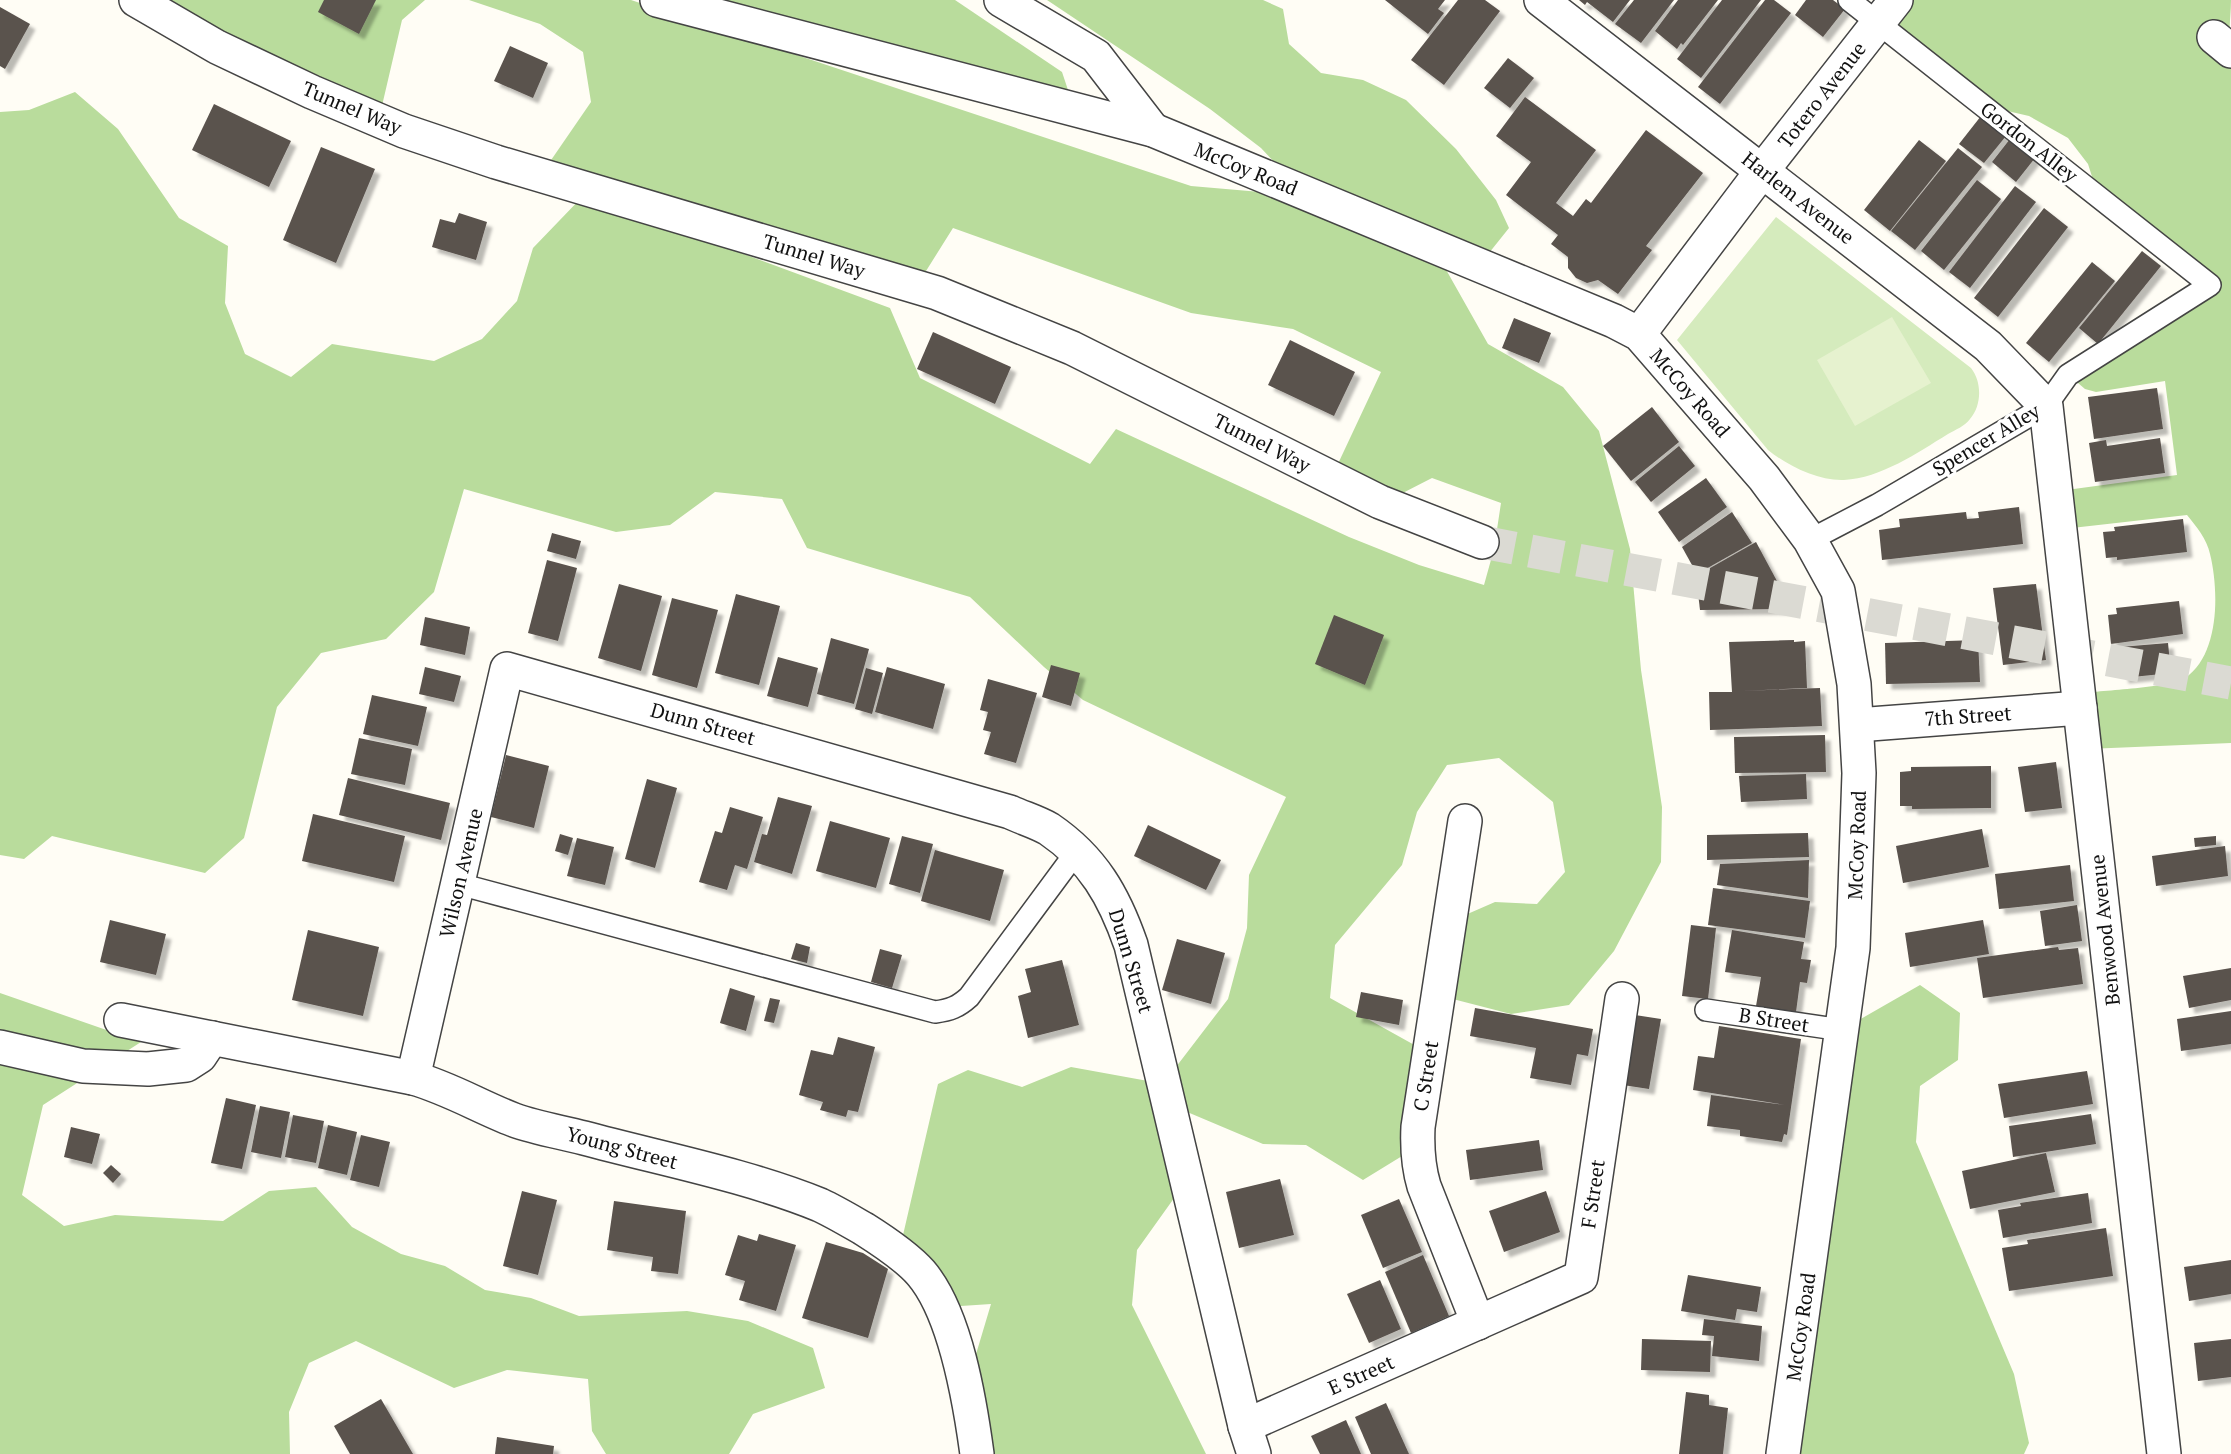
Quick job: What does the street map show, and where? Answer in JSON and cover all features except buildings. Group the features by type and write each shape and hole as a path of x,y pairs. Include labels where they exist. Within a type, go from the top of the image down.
{"street":[{"name":"Tunnel Way","path":"136,0 217,46 312,92 404,130 496,162 937,292 1072,348 1380,502 1482,542"},
{"name":"McCoy Road","path":"657,0 1153,130 1614,321 1639,334 1764,478 1810,540 1838,591 1854,684 1859,773 1853,948 1783,1454"},
{"path":"1001,0 1096,56 1153,130"},
{"name":"Harlem Avenue","path":"1541,0 1988,346 2046,406"},
{"name":"Totero Avenue","path":"1639,334 1887,11"},
{"name":"Benwood Avenue","path":"2046,406 2164,1454"},
{"name":"Dunn Street","path":"507,669 1010,812 1047,828 1077,851 1101,878 1119,911 1131,945 1249,1440"},
{"name":"Wilson Avenue","path":"413,1078 507,669"},
{"name":"7th Street","path":"1857,725 2080,708"},
{"name":"C Street","path":"1465,821 1418,1127 1417,1147 1418,1165 1424,1186 1478,1323"},
{"name":"F Street","path":"1478,1323 1581,1277 1622,999"},
{"name":"Young Street","path":"121,1020 413,1078 437,1085 514,1120 789,1194 822,1206 874,1235 921,1273 943,1311 962,1371 977,1454"},
{"path":"0,1047 83,1066 148,1069 186,1065 200,1056 213,1038"},
{"name":"E Street","path":"1249,1440 1478,1323"}],"lane":[{"name":"Gordon Alley","path":"1849,0 1887,11 2210,285"},
{"name":"Spencer Alley","path":"1810,540 1877,505 2046,406 2068,375 2210,285"},
{"path":"459,884 935,1012 947,1011 959,1006 969,997 1077,851"},
{"name":"B Street","path":"1706,1010 1842,1030"}],"green space":[{"path":"155,0 425,0 402,20 381,110"},
{"path":"469,0 631,0 1191,186 1297,195 1440,259 1488,344 1563,387 1599,431 1630,549 1641,670 1662,807 1661,862 1614,951 1569,1005 1511,1014 1445,997 1456,919 1495,902 1537,904 1565,872 1553,802 1499,758 1447,765 1417,812 1402,865 1335,945 1330,998 1418,1047 1407,1153 1363,1180 1306,1145 1263,1144 1173,1106 1166,1080 1228,999 1247,928 1249,875 1286,797 1083,700 1044,667 970,597 807,548 782,499 715,492 670,525 616,532 464,489 434,592 386,639 321,653 277,707 244,838 205,873 52,836 24,859 0,855 0,112 29,110 75,92 118,129 179,218 228,246 225,303 245,354 291,377 332,344 434,361 482,339 517,301 533,248 584,195 890,308 920,378 1090,464 1116,429 1349,537 1419,565 1484,585 1494,549 1501,503 1432,478 1391,499 1336,468 1381,372 1293,329 1191,313 953,228 921,279 547,166 591,102 583,52 540,24"},
{"path":"653,0 955,0 1062,72 1072,102"},
{"path":"1047,0 1263,0 1283,9 1289,44 1321,73 1363,80 1406,100 1456,149 1496,200 1509,228 1489,253 1296,185 1261,148 1210,109"},
{"path":"1901,0 2231,0 2231,743 2087,749 2081,693 2166,684 2185,678 2196,668 2211,638 2215,585 2209,548 2187,515 2063,529 2059,491 2177,475 2165,381 2096,392 2085,389 2078,383 2078,377 2196,297 2188,280 2095,186 2088,164 2068,138 2029,116 1990,107 1883,23"},
{"path":"1776,217 1971,368 1977,380 1979,394 1977,407 1968,421 1960,428 1885,470 1858,478 1834,480 1814,475 1794,467 1768,450 1677,340"},
{"path":"1892,317 1931,383 1855,426 1817,360"},
{"path":"1920,985 1960,1013 1958,1060 1920,1086 1916,1142 2014,1374 2029,1443 2024,1454 1785,1454 1845,1028"},
{"path":"0,993 141,1042 43,1105 22,1195 64,1226 115,1215 223,1221 269,1191 316,1187 352,1227 401,1254 445,1266 485,1290 531,1298 579,1316 687,1311 748,1321 813,1348 825,1388 753,1414 729,1454 606,1454 592,1431 588,1379 507,1370 454,1388 356,1341 309,1363 289,1412 290,1454 0,1454"},
{"path":"1071,1067 1159,1083 1182,1187 1137,1250 1132,1305 1206,1454 978,1454 971,1371 991,1304 946,1307 900,1248 938,1084 968,1070 1022,1087"}],"tunnel":[{"path":"1482,542 2231,683"}]}
